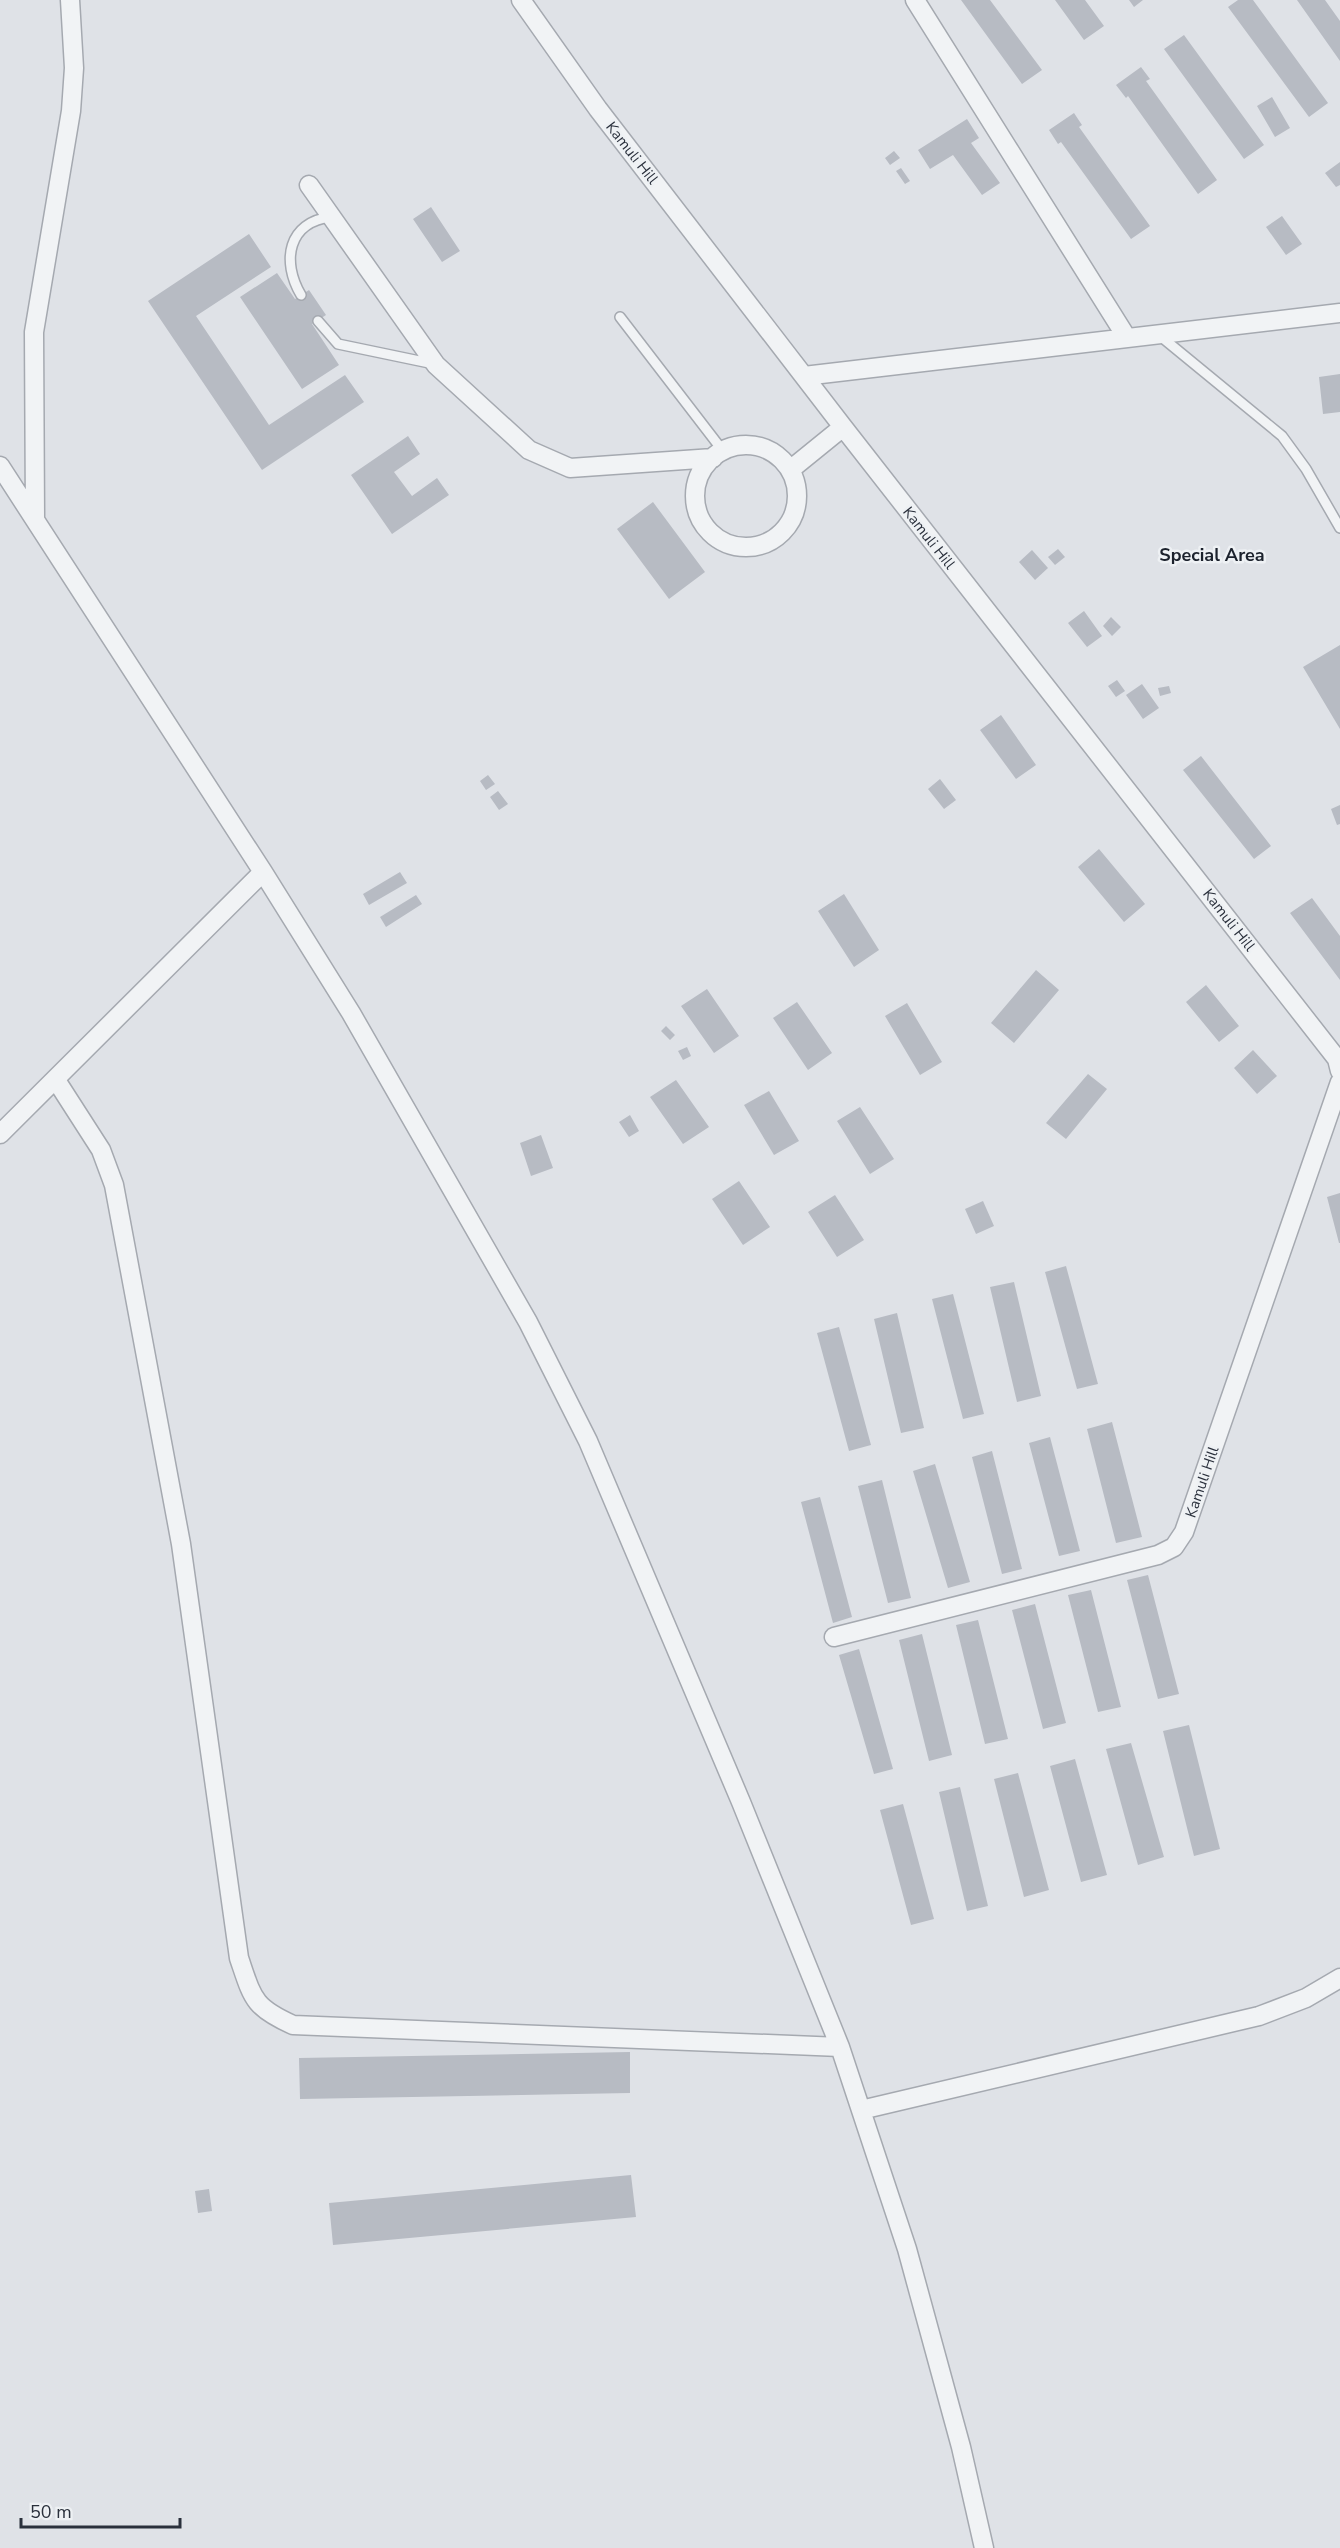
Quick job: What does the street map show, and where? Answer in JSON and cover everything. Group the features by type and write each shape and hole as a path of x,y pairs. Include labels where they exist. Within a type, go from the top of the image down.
{"street":[{"path":"35,518 34,332 71,111 74,68 70,0"},
{"name":"Kamuli Hill","path":"521,0 598,109 843,427 1337,1059 1340,1071"},
{"path":"915,0 1127,338"},
{"path":"309,185 436,365 529,450 549,461 570,468 592,468 718,455 735,447 761,447 783,460 790,470 795,481 797,504 787,526 769,542 735,546 724,542 706,527 696,505 699,479 718,455"},
{"path":"804,376 1340,313"},
{"path":"790,470 843,427"},
{"path":"0,466 263,872 351,1013 528,1323 588,1441 741,1802 840,2047 907,2249 962,2447 984,2548"},
{"path":"0,1134 263,872"},
{"path":"56,1080 101,1150 114,1185 181,1544 239,1959 251,1993 267,2013 293,2025 840,2047"},
{"name":"Kamuli Hill","path":"834,1637 1158,1555 1174,1547 1184,1532 1340,1082"},
{"path":"861,2110 1259,2016 1306,1998 1340,1978"}],"lane":[{"path":"301,295 291,278 291,250 300,229 314,219 331,217"},
{"path":"620,317 718,455"},
{"path":"318,321 338,344 436,365"},
{"path":"1159,335 1282,436 1306,469 1340,528"}],"building":[{"path":"961,0 990,0 1042,70 1022,84"},
{"path":"1055,0 1085,0 1104,26 1084,40"},
{"path":"1129,0 1143,0 1134,7"},
{"path":"1238,0 1253,0 1328,103 1309,117 1228,7"},
{"path":"1297,0 1325,0 1340,21 1340,61"},
{"path":"1184,35 1264,145 1244,159 1164,49"},
{"path":"1141,67 1150,79 1146,81 1217,180 1198,194 1128,96 1126,98 1116,85"},
{"path":"1272,97 1290,128 1275,137 1257,106"},
{"path":"1074,113 1082,125 1079,127 1150,226 1131,239 1061,142 1058,144 1049,130"},
{"path":"967,119 979,138 971,143 1000,183 982,195 953,155 930,169 918,150"},
{"path":"894,151 900,158 890,165 885,158"},
{"path":"1340,162 1340,185 1336,187 1325,173"},
{"path":"901,168 910,181 905,184 896,171"},
{"path":"431,207 460,251 442,262 413,219"},
{"path":"1282,216 1302,244 1286,255 1266,227"},
{"path":"249,234 271,267 196,316 269,425 345,375 364,402 262,470 148,301"},
{"path":"277,273 295,299 309,290 326,315 312,324 339,365 302,389 240,297"},
{"path":"1340,374 1340,412 1323,414 1319,377"},
{"path":"408,436 420,454 394,472 412,496 437,478 449,495 392,534 351,475"},
{"path":"653,502 705,572 669,599 617,529"},
{"path":"1058,549 1065,557 1055,565 1048,557"},
{"path":"1032,550 1048,568 1035,580 1019,562"},
{"path":"1084,611 1102,636 1087,647 1068,623"},
{"path":"1111,617 1121,627 1112,636 1103,626"},
{"path":"1340,645 1340,729 1303,667"},
{"path":"1117,680 1125,691 1116,697 1108,686"},
{"path":"1142,684 1159,708 1143,719 1126,695"},
{"path":"1169,686 1171,693 1160,696 1158,688"},
{"path":"1001,715 1036,765 1016,779 980,730"},
{"path":"1201,756 1271,846 1254,859 1183,770"},
{"path":"488,775 495,784 486,790 480,781"},
{"path":"940,779 956,800 944,809 928,789"},
{"path":"498,791 508,804 499,810 490,797"},
{"path":"1340,805 1340,824 1337,825 1331,809"},
{"path":"1099,849 1145,904 1124,922 1078,867"},
{"path":"400,872 407,883 369,905 363,894"},
{"path":"844,894 879,950 854,967 818,911"},
{"path":"416,895 422,904 386,927 380,917"},
{"path":"1312,898 1340,936 1340,980 1290,913"},
{"path":"1036,970 1059,990 1014,1043 991,1023"},
{"path":"1206,985 1239,1026 1219,1042 1186,1002"},
{"path":"707,989 739,1036 714,1053 681,1006"},
{"path":"797,1002 832,1053 808,1070 773,1018"},
{"path":"907,1003 942,1062 920,1075 885,1016"},
{"path":"666,1026 675,1035 670,1040 661,1031"},
{"path":"687,1047 691,1056 683,1060 678,1051"},
{"path":"1253,1050 1277,1076 1257,1094 1234,1068"},
{"path":"1088,1074 1107,1089 1066,1139 1046,1123"},
{"path":"676,1080 709,1127 683,1144 650,1097"},
{"path":"769,1091 799,1141 774,1155 744,1105"},
{"path":"860,1107 894,1159 870,1174 837,1121"},
{"path":"630,1115 639,1131 629,1137 619,1122"},
{"path":"541,1135 553,1168 531,1176 520,1143"},
{"path":"739,1181 770,1227 743,1245 712,1199"},
{"path":"1340,1193 1340,1243 1339,1243 1327,1197"},
{"path":"835,1195 864,1240 837,1257 808,1212"},
{"path":"983,1201 994,1226 976,1234 965,1209"},
{"path":"1066,1266 1098,1384 1077,1389 1045,1272"},
{"path":"1014,1282 1041,1396 1017,1402 990,1287"},
{"path":"953,1294 984,1414 963,1419 932,1299"},
{"path":"897,1313 924,1428 901,1433 874,1319"},
{"path":"839,1327 871,1445 849,1451 817,1333"},
{"path":"1112,1422 1142,1537 1116,1543 1087,1429"},
{"path":"1050,1437 1080,1551 1059,1556 1029,1443"},
{"path":"992,1451 1022,1569 1002,1574 972,1457"},
{"path":"935,1464 970,1582 948,1588 913,1471"},
{"path":"882,1480 911,1598 888,1603 858,1486"},
{"path":"820,1497 852,1617 833,1623 801,1502"},
{"path":"1148,1575 1179,1694 1158,1699 1127,1580"},
{"path":"1091,1590 1121,1707 1098,1712 1068,1595"},
{"path":"1035,1604 1066,1723 1043,1729 1012,1610"},
{"path":"978,1620 1008,1739 985,1744 956,1625"},
{"path":"922,1634 952,1755 929,1761 899,1640"},
{"path":"859,1649 893,1769 874,1774 839,1655"},
{"path":"1189,1725 1220,1849 1194,1856 1163,1731"},
{"path":"1131,1743 1164,1857 1138,1865 1106,1749"},
{"path":"1075,1759 1107,1875 1081,1882 1050,1766"},
{"path":"1018,1773 1049,1890 1024,1897 994,1779"},
{"path":"960,1787 988,1906 967,1911 939,1792"},
{"path":"903,1804 934,1919 911,1925 880,1810"},
{"path":"630,2052 630,2093 300,2099 299,2058"},
{"path":"631,2175 636,2217 333,2245 329,2203"},
{"path":"209,2189 212,2211 198,2213 195,2191"}],"district":[{"name":"Special Area","path":"1212,555"}]}
